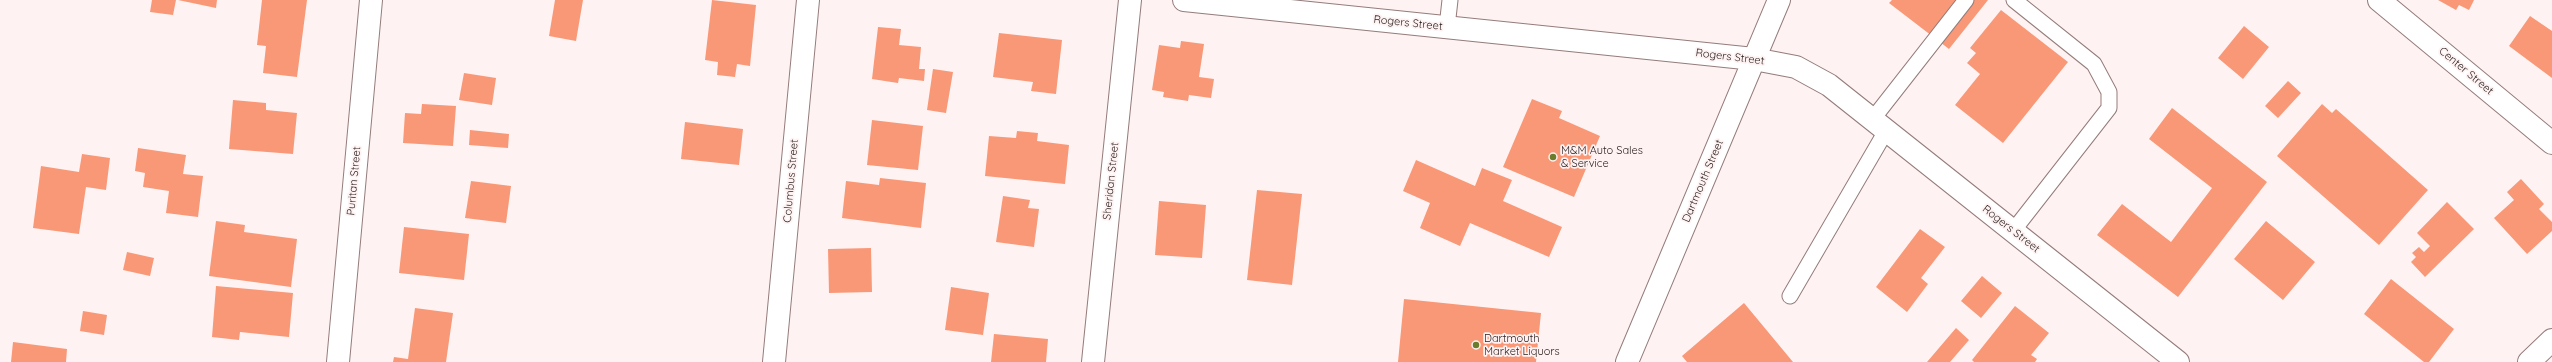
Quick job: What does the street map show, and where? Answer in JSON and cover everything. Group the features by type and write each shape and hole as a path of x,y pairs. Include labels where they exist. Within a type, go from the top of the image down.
{"street":[{"name":"Puritan Street","path":"338,362 371,0"},
{"name":"Columbus Street","path":"774,362 808,0"},
{"name":"Sheridan Street","path":"1092,362 1130,0"},
{"name":"Rogers Street","path":"1184,0 1207,1 1754,59 1784,64 1809,73 1830,85 2178,362"},
{"name":"Dartmouth Street","path":"1627,362 1779,0"},
{"name":"Center Street","path":"2380,0 2552,143"},
{"path":"2529,362 2552,340"}],"lane":[{"path":"1447,27 1450,0"},
{"path":"1790,296 1879,125 1966,0"},
{"path":"2013,231 2109,108 2109,92 2094,64 2014,0"}],"building":[{"path":"152,0 176,0 173,15 150,12"},
{"path":"178,0 217,0 216,8"},
{"path":"262,0 307,0 297,77 263,73 266,46 257,45"},
{"path":"555,0 583,0 576,41 549,36"},
{"path":"712,0 756,5 750,66 737,64 735,77 717,75 718,62 705,60"},
{"path":"1892,0 1988,0 1949,49 1889,3"},
{"path":"2438,0 2474,0 2469,10 2459,5 2456,10"},
{"path":"2001,10 2068,62 2003,143 1955,105 1980,74 1967,63 1976,53 1970,48"},
{"path":"2530,16 2552,31 2552,78 2509,46"},
{"path":"2244,26 2269,47 2243,79 2218,58"},
{"path":"878,27 901,29 899,45 921,47 919,69 925,69 924,81 899,78 898,83 872,79"},
{"path":"999,33 1062,40 1056,94 1031,91 1033,82 993,77"},
{"path":"1181,41 1204,44 1199,77 1214,79 1211,98 1189,95 1188,101 1163,97 1164,92 1152,90 1159,45 1180,48"},
{"path":"933,69 953,72 946,113 927,110"},
{"path":"464,73 496,78 492,105 459,100"},
{"path":"2288,81 2301,93 2278,118 2265,106"},
{"path":"1532,99 1562,111 1559,118 1600,136 1574,197 1503,167"},
{"path":"233,100 266,103 266,110 297,113 293,154 229,149"},
{"path":"422,104 456,106 453,146 403,143 405,113 421,114"},
{"path":"2322,104 2332,113 2336,109 2428,190 2379,245 2277,156"},
{"path":"2172,108 2267,182 2178,297 2097,235 2122,204 2171,242 2212,188 2149,139"},
{"path":"872,120 923,126 918,170 867,165"},
{"path":"685,122 743,129 739,165 681,159"},
{"path":"470,130 509,134 508,148 469,145"},
{"path":"1017,131 1038,133 1037,141 1069,145 1065,184 985,176 989,136 1016,138"},
{"path":"138,148 186,155 183,174 203,176 198,217 166,213 169,191 143,187 145,173 135,171"},
{"path":"82,154 110,158 106,190 86,187 79,234 33,228 41,166 79,172"},
{"path":"1416,160 1475,186 1482,168 1512,180 1503,201 1562,227 1549,257 1470,223 1460,246 1420,228 1430,203 1403,191"},
{"path":"880,178 926,183 921,228 842,218 846,181 879,185"},
{"path":"2521,179 2544,204 2539,209 2552,222 2552,231 2527,254 2494,218 2514,200 2507,192"},
{"path":"471,181 511,186 506,223 465,218"},
{"path":"1257,190 1302,194 1292,285 1247,280"},
{"path":"1003,196 1030,200 1028,208 1039,209 1034,247 996,242"},
{"path":"1159,201 1206,205 1202,258 1155,255"},
{"path":"2447,202 2474,229 2425,277 2411,262 2416,257 2412,253 2419,247 2424,252 2430,246 2417,233"},
{"path":"216,221 245,225 244,232 297,239 291,287 209,276"},
{"path":"2266,221 2315,262 2283,300 2234,259"},
{"path":"404,227 469,234 464,280 399,273"},
{"path":"1920,229 1945,247 1921,278 1928,284 1907,312 1876,287"},
{"path":"871,248 872,292 829,293 828,249"},
{"path":"127,252 154,258 150,276 123,270"},
{"path":"1982,276 2002,293 1981,318 1961,301"},
{"path":"2391,279 2454,329 2429,362 2424,362 2364,314"},
{"path":"216,286 293,293 289,337 240,332 239,340 212,337"},
{"path":"951,287 989,293 983,335 945,330"},
{"path":"1404,299 1541,313 1536,362 1398,362"},
{"path":"1744,303 1793,362 1687,362 1682,356"},
{"path":"2015,306 2049,333 2031,355 2037,359 2035,362 1974,362 1972,360"},
{"path":"415,308 453,313 446,362 393,362 394,357 408,359"},
{"path":"83,311 107,315 104,335 80,331"},
{"path":"1956,328 1969,340 1950,362 1927,362"},
{"path":"994,334 1048,339 1046,362 991,362"},
{"path":"13,342 67,349 66,362 11,362"}],"place":[{"name":"M&M Auto Sales & Service","path":"1553,157"},
{"name":"Dartmouth Market Liquors","path":"1476,345"}]}
